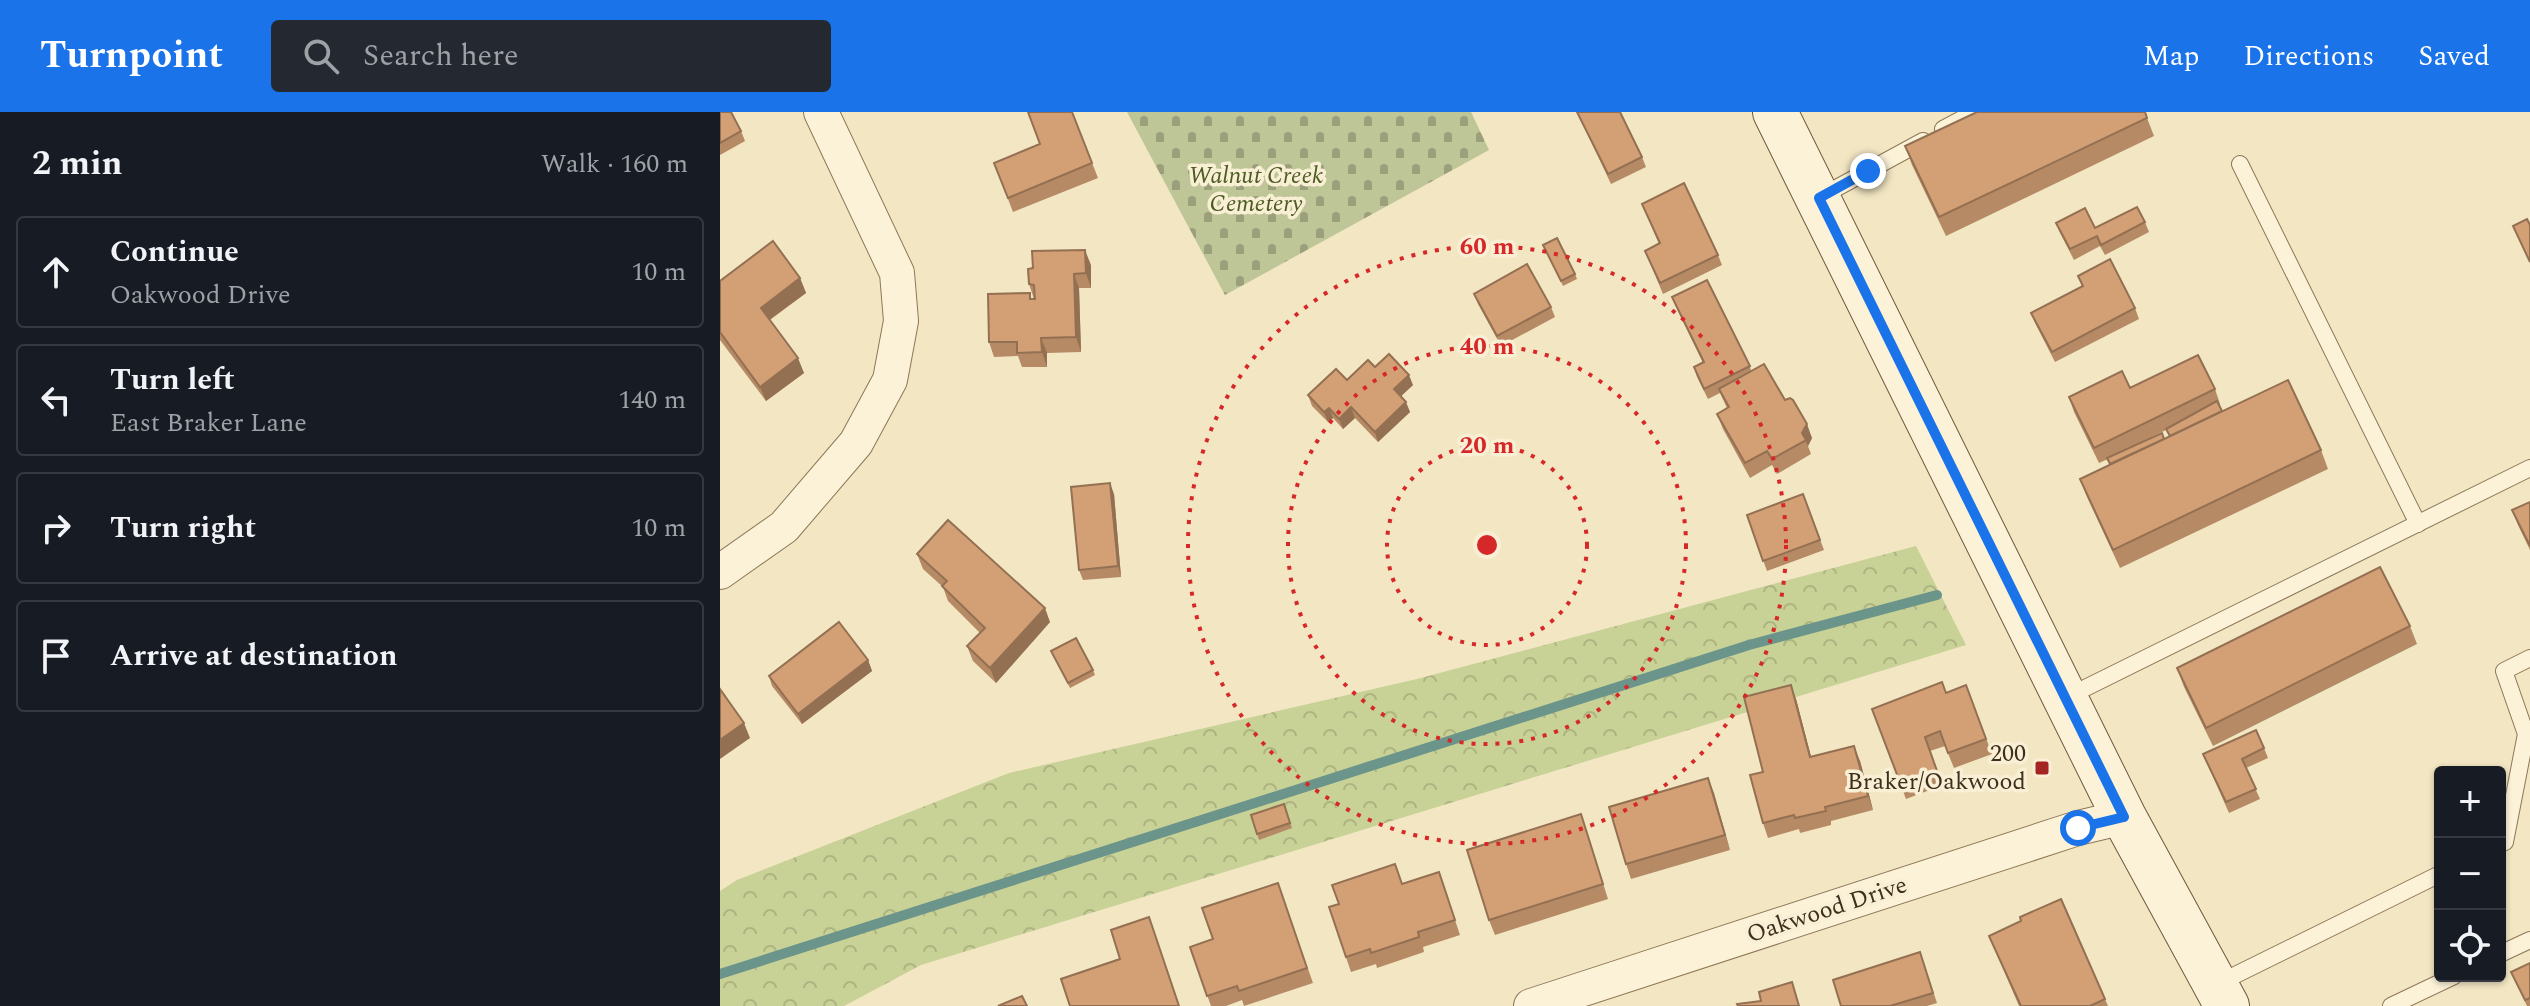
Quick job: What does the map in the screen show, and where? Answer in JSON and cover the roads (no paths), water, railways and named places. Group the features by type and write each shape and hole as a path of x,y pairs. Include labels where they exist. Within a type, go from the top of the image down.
{"main road":[{"path":"1782,114 1819,198 2124,817 2222,995"}],"street":[{"path":"720,572 784,527 856,443 890,380 901,321 897,273 821,112"},
{"name":"Oakwood Drive","path":"1531,1006 2078,828 2124,817"}],"lane":[{"path":"1819,198 1975,112"},
{"path":"2240,164 2418,524"},
{"path":"2065,698 2530,468"},
{"path":"2506,838 2526,734 2504,671 2530,658"},
{"path":"2222,995 2434,877"},
{"path":"2506,951 2530,940"},
{"path":"2391,1006 2441,982"}],"waterway":[{"path":"720,974 1749,645 1937,595"}],"place":[{"name":"200 Braker/Oakwood","path":"2042,768"}],"park label":[{"name":"Walnut Creek Cemetery","path":"1256,190"}]}
